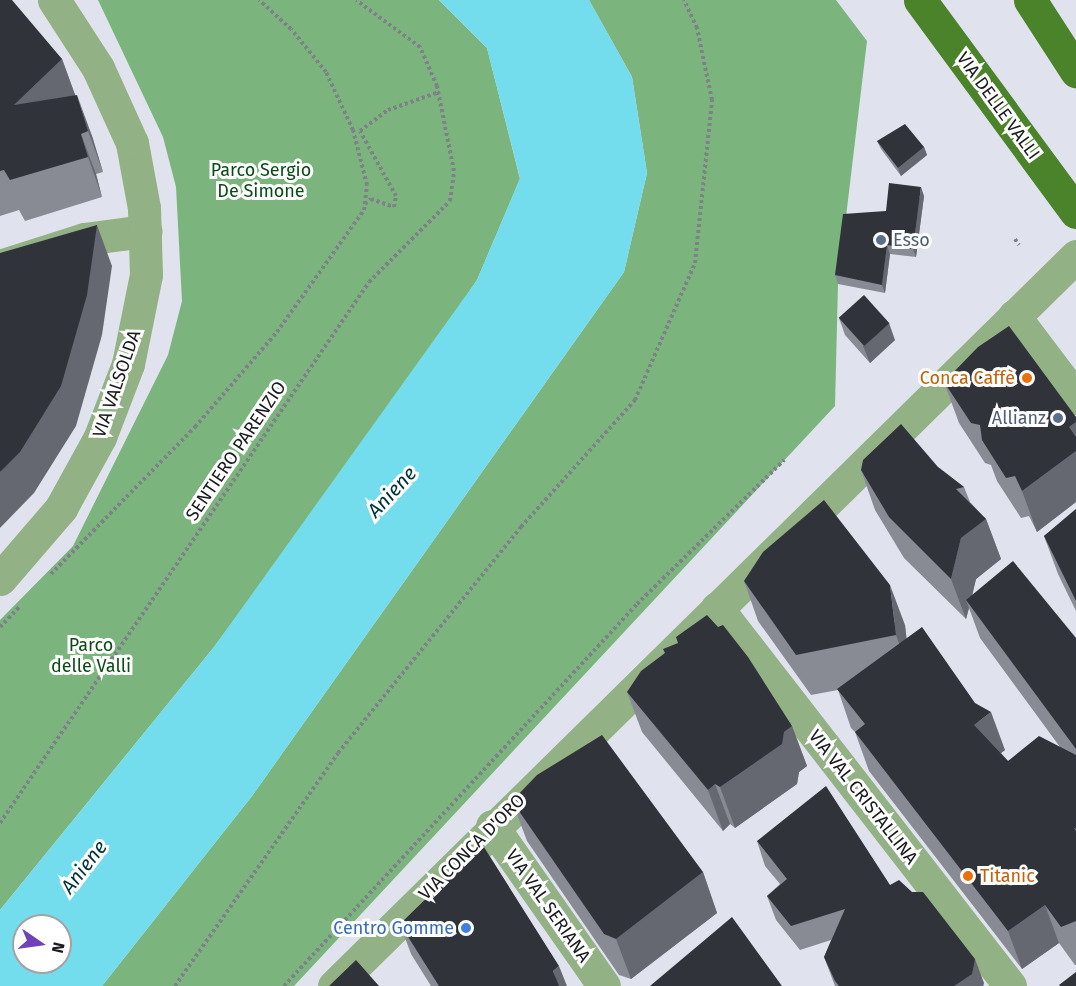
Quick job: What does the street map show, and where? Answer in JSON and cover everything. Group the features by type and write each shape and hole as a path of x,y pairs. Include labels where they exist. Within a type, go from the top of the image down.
{"main road":[{"name":"VIA DELLE VALLI","path":"920,0 1076,212"},
{"path":"1030,0 1074,68"}],"street":[{"name":"VIA VALSOLDA","path":"0,579 61,508 112,408 140,318 145,231 140,176 120,111 54,0"},
{"path":"0,266 84,239 145,231"},
{"name":"VIA CONCA D'ORO","path":"334,986 492,826 1076,256"},
{"path":"1014,316 1076,398"},
{"name":"VIA VAL CRISTALLINA","path":"717,608 1011,986"},
{"name":"VIA VAL SERIANA","path":"492,826 604,986"}],"path":[{"path":"259,0 291,29 326,72 353,130 368,185 365,204"},
{"name":"SENTIERO PARENZIO","path":"0,823 369,282 450,201 454,171 439,92 420,47 356,0"},
{"path":"175,986 338,753 521,527 634,400 695,263 712,100 698,28 684,0"},
{"path":"41,584 195,427 269,341 365,204 371,199 394,207 396,196 360,131 388,110 439,92"},
{"path":"1015,239 1019,245"},
{"path":"284,986 637,604 784,460"},
{"path":"0,627 25,601"}],"green space":[{"name":"Parco delle Valli","path":"98,0 439,0 487,48 520,179 477,280 383,418 214,647 0,910 0,620 73,546 168,355 182,301 176,187 163,137"},
{"path":"589,0 836,0 867,41 838,284 835,406 294,986 102,986 252,796 624,272 647,173 632,77"}],"water":[{"name":"Aniene","path":"439,0 589,0 632,77 647,173 624,272 252,796 102,986 0,986 0,910 214,647 477,280 520,178 487,48"}],"building":[{"path":"0,0 12,0 62,59 14,105 77,95 88,131 81,134 88,157 10,180 4,170 0,171"},
{"path":"905,124 924,147 898,168 877,141"},
{"name":"Esso","path":"889,183 921,187 913,249 887,245 882,285 835,275 843,214 886,211"},
{"path":"97,225 87,295 61,386 20,452 0,472 0,253"},
{"path":"864,295 889,323 864,346 839,318"},
{"path":"1009,326 1076,417 1076,422 1069,427 1076,437 1076,451 1022,491 1015,476 1006,478 982,440 980,425 971,423 944,382 978,347"},
{"path":"901,424 938,467 964,487 956,489 986,519 961,538 951,579 889,517 861,470 863,460"},
{"path":"824,500 890,585 896,635 796,655 744,581 763,552"},
{"path":"1076,509 1076,601 1044,536"},
{"path":"1013,561 1076,638 1076,749 966,600"},
{"path":"707,615 718,627 723,625 748,657 792,726 784,732 782,744 720,787 715,784 708,790 627,692 641,671 665,653 663,649 678,643 676,637"},
{"path":"922,627 975,703 991,712 974,725 1008,761 1039,736 1076,755 1076,829 1074,828 1076,831 1076,921 1061,927 1045,905 1008,931 855,732 865,724 837,689"},
{"path":"602,735 703,872 616,939 604,934 512,801 537,775"},
{"path":"826,786 890,885 899,880 912,892 923,892 975,959 972,974 954,986 839,986 824,957 845,909 791,926 767,896 787,879 757,841"},
{"path":"482,844 559,966 553,971 559,986 439,986 400,924"},
{"path":"732,917 782,986 650,986"},
{"path":"356,960 379,986 329,986"},
{"path":"1076,972 1076,986 1059,985"}],"place":[{"name":"Esso","path":"881,240"},
{"name":"Conca Caffè","path":"1027,378"},
{"name":"Allianz","path":"1058,418"},
{"name":"Titanic","path":"968,876"},
{"name":"Centro Gomme","path":"466,928"}],"park label":[{"name":"Parco Sergio De Simone","path":"261,181"}]}
